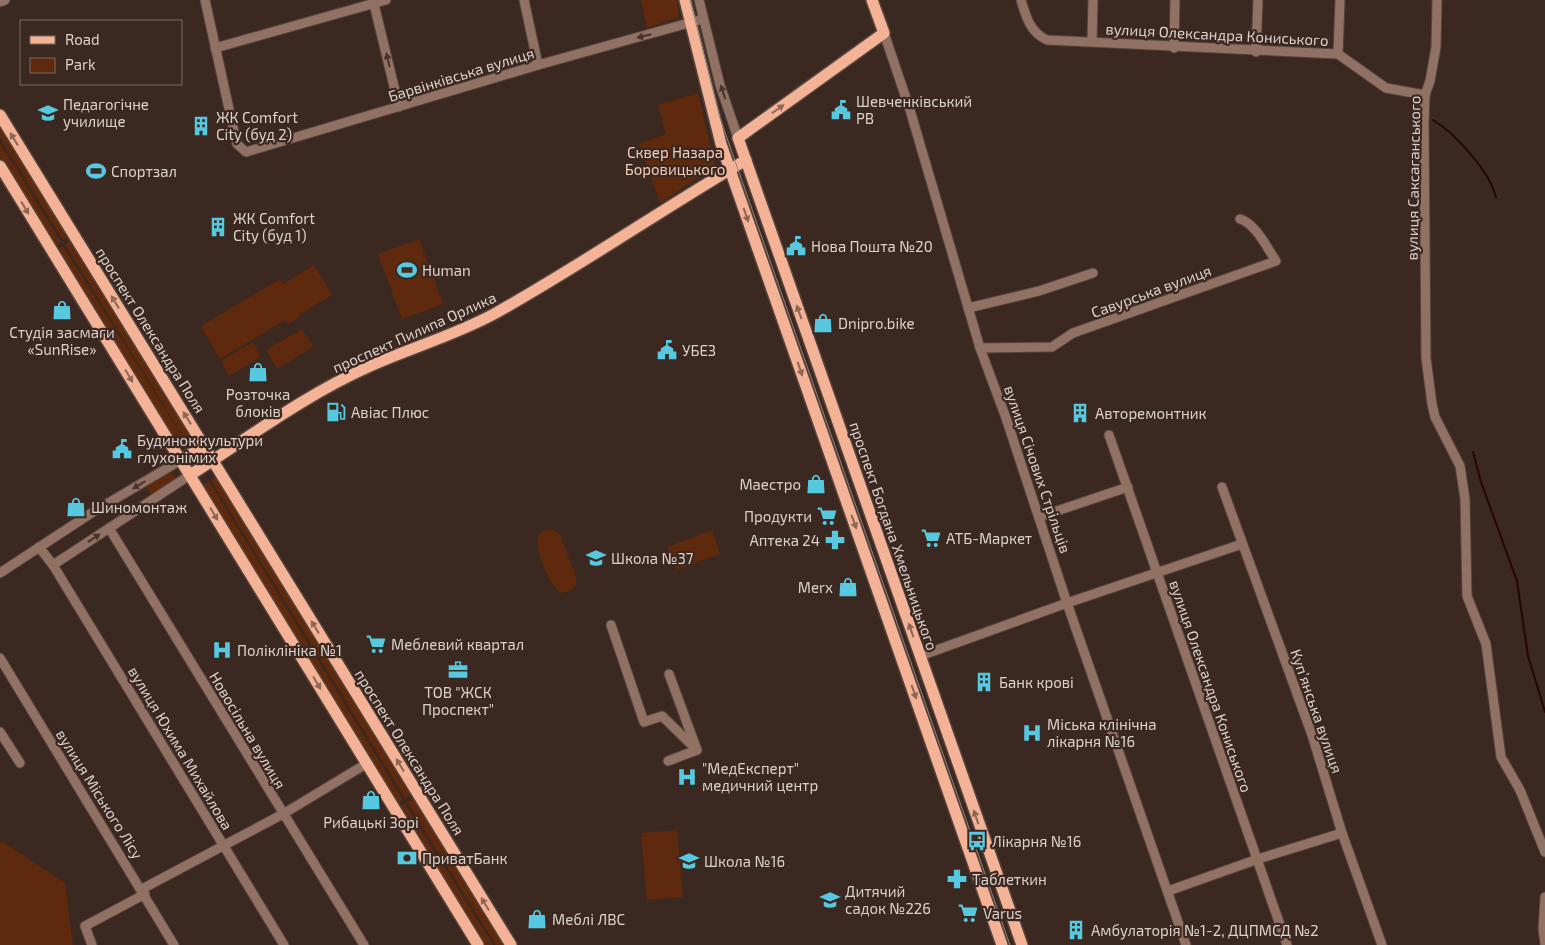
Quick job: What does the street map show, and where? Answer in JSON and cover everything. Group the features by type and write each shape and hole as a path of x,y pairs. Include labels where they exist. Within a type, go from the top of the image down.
{"main road":[{"path":"685,0 716,124 730,169 1002,945"},
{"name":"вулиця Січових Стрільців","path":"872,0 884,33"},
{"path":"738,138 884,33"},
{"name":"проспект Олександра Поля","path":"0,115 511,945"},
{"name":"проспект Богдана Хмельницького","path":"738,138 1022,945"},
{"name":"проспект Пилипа Орлика","path":"190,475 305,401 345,378 453,334 493,315 746,160"},
{"path":"0,166 478,945"},
{"path":"828,450 846,444"},
{"path":"180,460 204,446"},
{"path":"903,662 920,656"}],"street":[{"path":"0,2 5,0"},
{"path":"205,0 215,48 386,0"},
{"path":"524,0 538,64"},
{"path":"699,0 720,85 738,138"},
{"name":"вулиця Олександра Кониського","path":"1020,0 1029,25 1036,35 1047,40 1092,41 1256,52 1338,54 1386,88 1426,95"},
{"path":"1092,41 1093,0"},
{"path":"1174,48 1176,0"},
{"path":"1256,52 1258,0"},
{"path":"1338,54 1340,0"},
{"name":"вулиця Саксаганського","path":"1437,0 1436,47 1426,95 1426,358 1435,417 1460,466 1465,499 1467,596 1486,644 1501,757 1520,790 1545,852"},
{"path":"374,2 399,107"},
{"name":"Барвінківська вулиця","path":"215,48 234,136 241,149 249,152 538,64 704,19"},
{"name":"вулиця Січових Стрільців","path":"884,33 910,110 980,348 1006,418 1067,603 1186,945"},
{"name":"Савурська вулиця","path":"980,348 1052,347 1073,333 1276,261 1260,237 1247,222 1240,218"},
{"path":"968,308 1038,291 1093,273"},
{"name":"вулиця Олександра Кониського","path":"1109,435 1287,945"},
{"path":"0,573 93,512 180,460"},
{"path":"54,565 190,475"},
{"path":"1039,517 1128,487"},
{"name":"Купʼянська вулиця","path":"1222,487 1312,735 1342,834 1382,945"},
{"name":"Новосільна вулиця","path":"108,528 364,945"},
{"path":"920,656 1067,603 1242,544"},
{"name":"вулиця Юхима Михайлова","path":"39,547 54,565 284,945"},
{"path":"612,625 644,722 662,716 698,750"},
{"name":"вулиця Міського Лісу","path":"0,658 174,945"},
{"path":"670,674 698,750"},
{"path":"0,732 20,763"},
{"path":"668,761 698,750"},
{"path":"92,945 85,926 143,891 283,814 366,764"},
{"path":"1168,891 1258,859 1342,834"},
{"path":"1545,897 1543,929 1545,944"}],"green space":[{"path":"641,0 677,0 679,17 647,28"},
{"name":"Сквер Назара Боровицького","path":"698,93 715,166 660,203 639,144 666,134 658,105"},
{"path":"0,125 69,237 63,240 0,138"},
{"path":"0,143 61,242 55,246 0,157"},
{"name":"Human","path":"419,239 443,304 402,319 378,254"},
{"path":"71,240 191,434 184,438 65,244"},
{"path":"63,246 183,438 177,442 57,249"},
{"path":"314,265 332,295 301,314 299,312 300,317 288,324 285,320 220,359 201,326 280,279 283,284"},
{"path":"302,329 313,347 277,369 266,350"},
{"path":"253,342 261,357 229,376 221,361"},
{"path":"170,469 177,480 152,497 145,484"},
{"path":"218,476 412,794 405,798 211,480"},
{"path":"209,481 403,800 396,804 203,485"},
{"path":"545,530 553,530 560,535 576,576 576,585 570,591 561,593 557,590 540,557 538,540 539,535"},
{"path":"712,530 720,554 676,570 667,547"},
{"path":"415,797 506,945 496,945 407,802"},
{"path":"405,804 493,945 483,945 398,808"},
{"path":"677,830 683,897 647,900 641,833"},
{"path":"0,842 3,842 65,883 73,945 0,945"}],"waterway":[{"path":"1433,120 1462,144 1480,166 1493,188 1496,198"},
{"path":"1473,452 1481,482 1517,581 1528,656 1545,712"}],"tram line":[{"path":"690,0 720,118 1010,945"}],"place":[{"name":"Шевченківський РВ","path":"841,110"},
{"name":"Педагогічне училище","path":"48,113"},
{"name":"ЖК Comfort City (буд 2)","path":"201,126"},
{"name":"Спортзал","path":"96,171"},
{"name":"ЖК Comfort City (буд 1)","path":"218,227"},
{"name":"Нова Пошта №20","path":"796,246"},
{"name":"Human","path":"407,270"},
{"name":"Студія засмаги «SunRise»","path":"62,310"},
{"name":"Dnipro.bike","path":"823,323"},
{"name":"УБЕЗ","path":"667,350"},
{"name":"Розточка блоків","path":"258,372"},
{"name":"Авіас Плюс","path":"336,412"},
{"name":"Авторемонтник","path":"1080,413"},
{"name":"Будинок культури глухонімих","path":"122,449"},
{"name":"Маестро","path":"816,484"},
{"name":"Шиномонтаж","path":"76,507"},
{"name":"Продукти","path":"827,516"},
{"name":"АТБ-Маркет","path":"931,538"},
{"name":"Аптека 24","path":"835,540"},
{"name":"Школа №37","path":"596,558"},
{"name":"Merx","path":"848,587"},
{"name":"Меблевий квартал","path":"376,644"},
{"name":"Поліклініка №1","path":"222,650"},
{"name":"ТОВ \"ЖСК Проспект\"","path":"458,670"},
{"name":"Банк крові","path":"984,682"},
{"name":"Міська клінічна лікарня №16","path":"1032,733"},
{"name":"\"МедЕксперт\" медичний центр","path":"687,777"},
{"name":"Рибацькі Зорі","path":"371,800"},
{"name":"Лікарня №16","path":"977,841"},
{"name":"ПриватБанк","path":"407,858"},
{"name":"Школа №16","path":"689,861"},
{"name":"Таблеткин","path":"957,879"},
{"name":"Дитячий садок №226","path":"830,900"},
{"name":"Varus","path":"968,913"},
{"name":"Меблі ЛВС","path":"537,919"},
{"name":"Амбулаторія №1-2, ДЦПМСД №2","path":"1076,930"}]}
